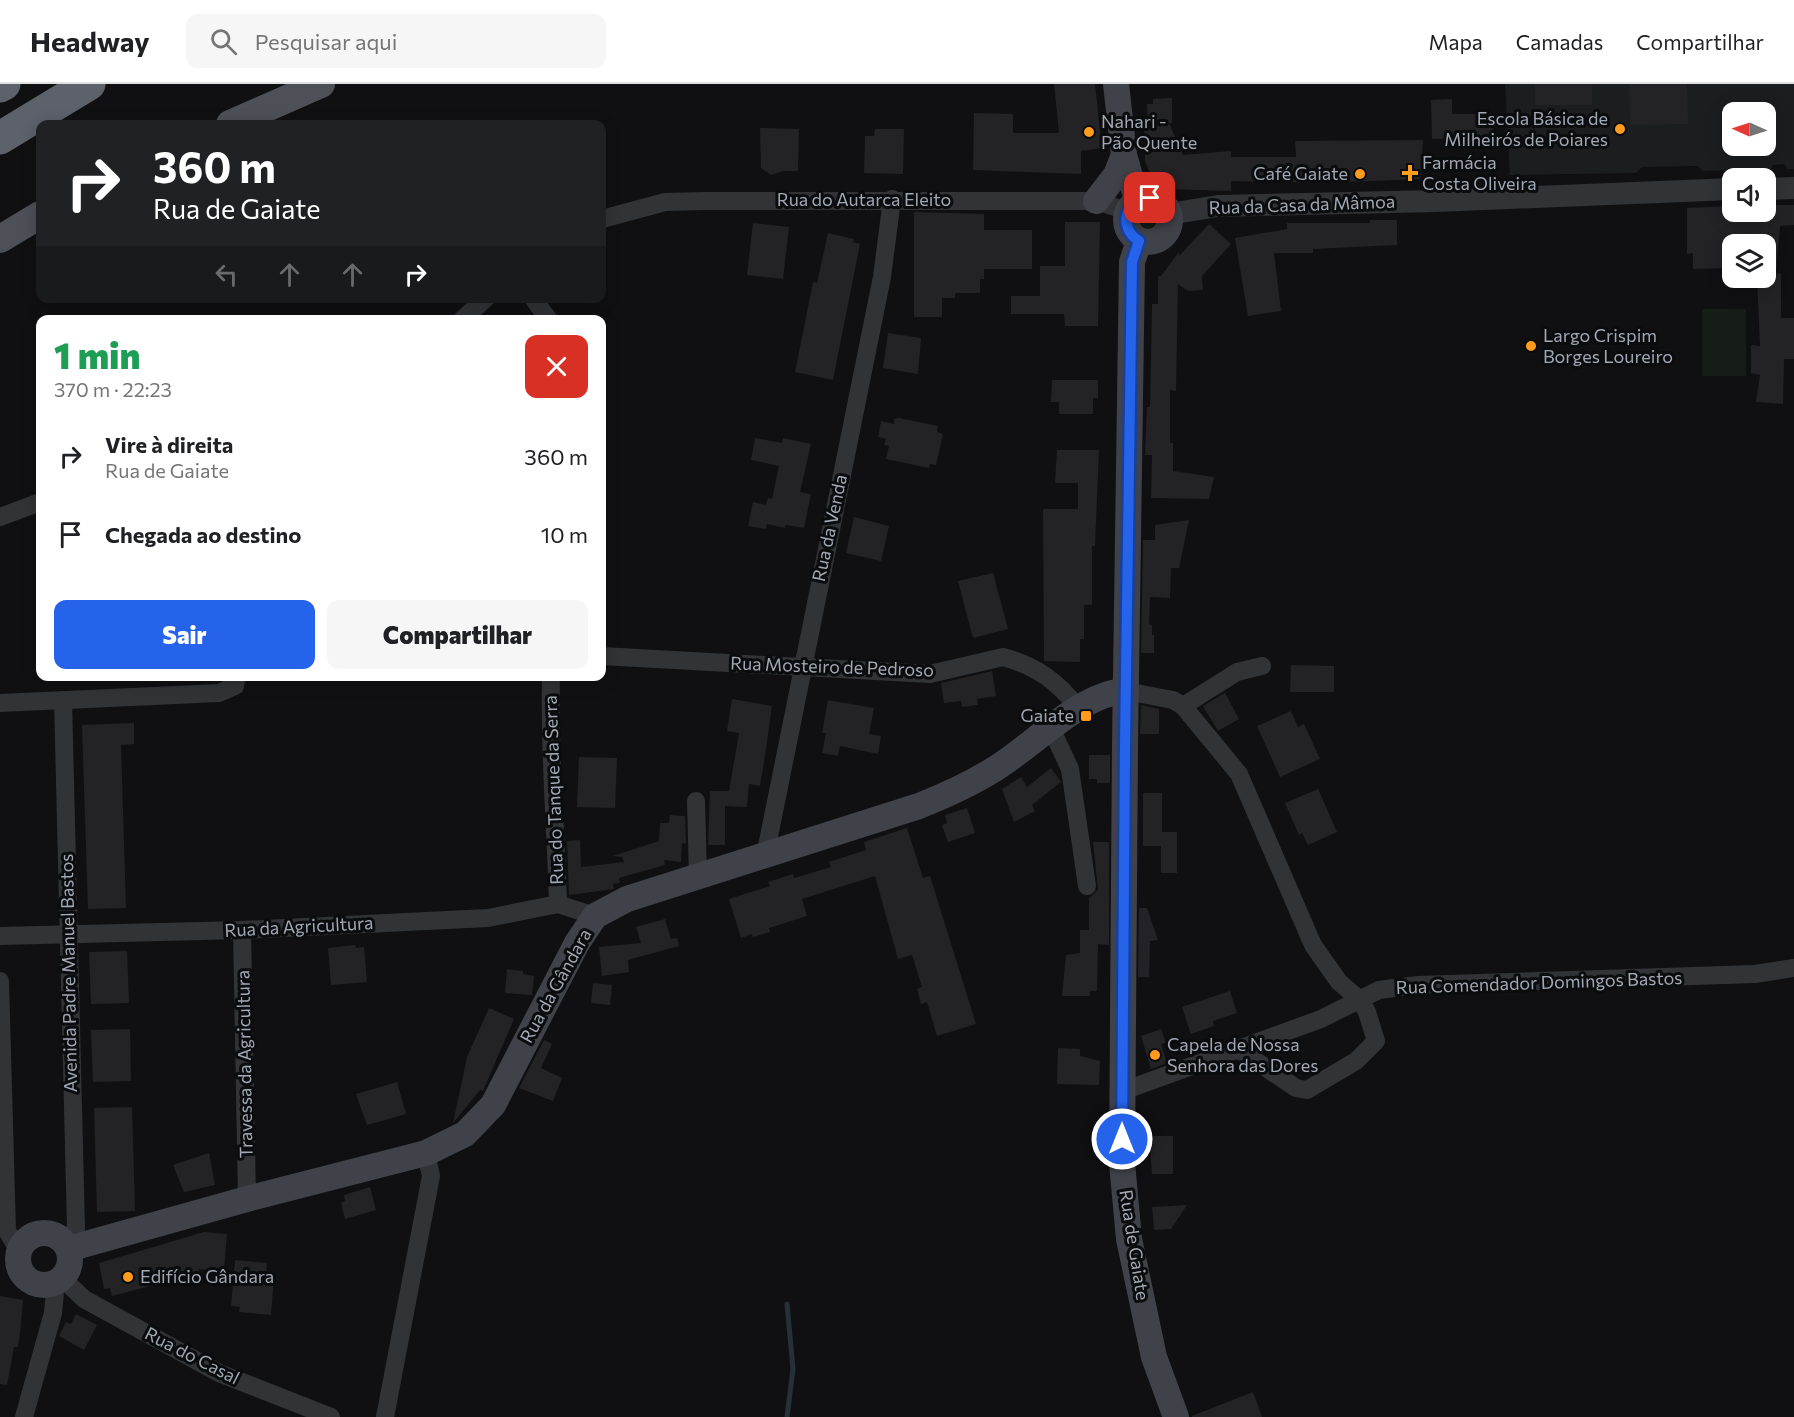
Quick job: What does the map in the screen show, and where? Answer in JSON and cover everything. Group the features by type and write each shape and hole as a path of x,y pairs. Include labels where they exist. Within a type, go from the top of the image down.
{"highway":[{"path":"0,86 4,84"},
{"path":"0,138 88,84"}],"main road":[{"path":"239,120 321,84"},
{"path":"1116,84 1132,206"},
{"path":"1096,201 1111,183 1124,155"},
{"path":"1143,198 1156,199 1167,208 1169,214 1170,222 1165,234 1153,242 1139,241 1129,232 1126,218 1132,206 1143,198"},
{"path":"0,239 36,217"},
{"name":"Rua de Gaiate","path":"1139,241 1132,262 1122,1163 1129,1239 1154,1358 1176,1417"},
{"name":"Rua da Gândara","path":"13,1262 28,1238 43,1233 51,1234 66,1246 426,1153 465,1134 493,1105 577,943 595,916 627,899 919,806 961,788 995,769 1051,728 1098,698 1126,691"},
{"path":"13,1262 33,1282 48,1284 59,1280 69,1264 66,1246"}],"street":[{"path":"1776,189 1794,188"},
{"name":"Rua da Casa da Mâmoa","path":"1169,214 1218,206 1435,201 1722,189"},
{"name":"Rua da Venda","path":"765,856 882,277 892,200"},
{"name":"Rua do Autarca Eleito","path":"606,218 665,202 1096,201 1132,206"},
{"path":"467,315 481,303"},
{"path":"0,517 36,504"},
{"name":"Rua Mosteiro de Pedroso","path":"606,656 930,674 1003,657 1015,660 1060,684 1079,709"},
{"path":"1183,706 1237,672 1262,666"},
{"path":"0,703 219,693 236,681"},
{"name":"Rua do Tanque da Serra","path":"550,681 549,749 556,828 558,904"},
{"path":"1126,691 1162,697 1183,706 1239,774 1313,945 1339,982 1360,1000 1367,1012 1376,1041 1356,1061 1306,1090 1296,1088 1238,1049"},
{"name":"Avenida Padre Manuel Bastos","path":"63,700 76,1229 66,1246"},
{"path":"1051,728 1070,770 1087,886"},
{"path":"696,801 698,878"},
{"name":"Rua da Agricultura","path":"0,936 242,930 488,918 558,904 595,916"},
{"name":"Travessa da Agricultura","path":"242,930 247,1199"},
{"name":"Rua Comendador Domingos Bastos","path":"1122,1091 1321,1018 1379,990 1418,985 1755,974 1794,968"},
{"path":"0,981 7,1232 13,1262"},
{"path":"384,1417 431,1176 426,1153"},
{"path":"24,1417 53,1313 59,1280"},
{"name":"Rua do Casal","path":"59,1280 84,1299 219,1373 331,1417"}],"shaded area":[{"name":"Escola Básica de Milheirós de Poiares","path":"1505,84 1794,84 1794,169 1787,169 1785,164 1773,165 1772,168 1722,168 1722,170 1702,171 1698,166 1642,167 1636,173 1510,175"},
{"path":"1147,206 1157,210 1161,220 1157,230 1147,234 1137,230 1133,220 1137,210"},
{"path":"1702,309 1746,309 1746,376 1702,376"}],"building":[{"path":"1054,84 1095,84 1102,148 1081,151 1081,174 973,170 974,113 1013,114 1013,133 1059,133"},
{"path":"1535,84 1592,84 1592,105 1535,105"},
{"path":"1629,84 1687,84 1688,124 1630,125"},
{"path":"1172,98 1172,123 1169,123 1183,155 1231,151 1231,157 1296,157 1295,141 1423,140 1420,179 1321,183 1231,181 1231,191 1167,189 1149,171 1145,161 1144,123 1148,123 1147,104 1153,104 1153,99"},
{"path":"1452,99 1452,114 1492,114 1493,138 1432,139 1431,100"},
{"path":"760,128 799,129 798,171 783,171 771,175 761,168"},
{"path":"875,129 904,129 903,174 864,173 865,136 874,136"},
{"path":"1776,205 1794,205 1794,225 1780,226 1776,274 1776,234 1722,234 1722,268 1693,269 1693,253 1687,254 1687,208 1722,206 1722,222 1776,222"},
{"path":"914,212 984,214 984,230 1032,230 1032,269 984,269 984,279 980,279 980,293 955,293 955,298 942,298 942,317 914,317"},
{"path":"1370,220 1397,220 1397,245 1313,249 1313,253 1274,253 1281,311 1248,316 1235,238 1287,229 1287,223 1370,223"},
{"path":"1065,222 1100,222 1098,326 1065,326 1064,314 1011,314 1011,296 1040,296 1040,266 1065,266"},
{"path":"753,223 789,227 783,279 747,275"},
{"path":"1209,224 1231,244 1202,276 1203,290 1188,291 1178,284 1176,391 1170,390 1170,443 1173,443 1173,471 1214,477 1209,499 1151,498 1152,455 1145,455 1147,407 1150,407 1152,304 1158,304 1158,276 1161,276 1179,252 1179,256"},
{"path":"828,233 854,239 853,242 860,244 833,380 795,372 813,282 817,283"},
{"path":"1781,273 1781,318 1794,318 1794,359 1784,359 1783,404 1756,402 1760,375 1751,373 1751,345 1760,346 1757,288 1776,288 1776,274"},
{"path":"888,333 921,338 918,374 883,368"},
{"path":"1052,380 1098,380 1098,398 1093,398 1093,414 1059,414 1059,402 1051,402"},
{"path":"894,419 938,426 937,432 943,434 936,465 930,464 929,468 886,459 889,446 884,445 886,439 878,437 881,421 894,424"},
{"path":"755,438 782,443 783,438 811,444 800,492 811,494 804,528 786,525 785,528 767,524 766,529 748,526 753,502 766,505 768,498 772,499 779,466 751,460"},
{"path":"1057,450 1099,450 1095,546 1092,546 1092,605 1084,605 1084,639 1080,639 1080,662 1044,661 1043,509 1078,509 1078,483 1055,483"},
{"path":"854,517 889,526 881,561 846,553"},
{"path":"1189,520 1179,568 1171,568 1170,598 1150,597 1149,624 1152,625 1152,635 1154,635 1154,653 1141,653 1143,540 1155,540 1155,525"},
{"path":"993,573 1008,629 973,638 958,581"},
{"path":"1291,665 1334,666 1334,692 1290,692"},
{"path":"992,671 996,696 977,699 978,705 962,707 961,701 944,703 941,683"},
{"path":"1225,693 1239,719 1218,731 1203,706"},
{"path":"732,699 772,706 765,756 760,786 749,784 747,807 725,806 725,845 708,845 710,791 729,791 739,733 727,731"},
{"path":"828,700 874,708 869,734 881,736 878,754 840,746 838,756 822,753 826,733 822,733"},
{"path":"1141,705 1159,709 1159,734 1140,734"},
{"path":"1291,711 1298,727 1304,724 1320,759 1280,777 1257,726"},
{"path":"134,723 134,744 121,745 126,908 88,909 82,725"},
{"path":"1089,755 1110,755 1110,783 1097,783 1097,779 1089,779"},
{"path":"579,757 617,758 615,808 577,807"},
{"path":"1051,768 1061,782 1032,805 1035,811 1014,822 1002,789 1021,777 1027,787"},
{"path":"1318,789 1337,832 1308,845 1302,833 1299,835 1285,803"},
{"path":"1143,793 1162,793 1162,832 1177,832 1177,873 1161,873 1161,846 1143,846"},
{"path":"967,808 975,833 948,842 942,825 947,823 945,815"},
{"path":"670,815 685,816 686,844 682,843 681,862 664,860 665,865 619,878 620,883 613,884 614,889 569,895 567,841 580,840 581,867 624,862 622,857 613,856 659,841 660,823 669,823"},
{"path":"907,828 923,878 930,876 976,1024 937,1036 927,1002 921,1004 917,989 922,987 912,955 898,959 875,876 802,899 807,916 769,928 770,932 753,937 752,934 741,938 729,899 770,886 768,882 793,874 794,878 831,867 829,862 866,850 864,842"},
{"path":"1093,842 1109,842 1109,945 1098,944 1097,991 1090,991 1090,996 1062,996 1066,955 1080,953 1080,930 1089,930 1089,898 1098,890"},
{"path":"1139,908 1147,908 1158,940 1150,941 1149,977 1138,977"},
{"path":"665,919 671,939 677,938 679,946 628,960 629,972 602,976 599,947 641,943 636,927"},
{"path":"355,945 356,948 364,947 367,982 331,985 328,948"},
{"path":"127,951 129,1003 91,1004 89,952"},
{"path":"507,969 523,971 523,974 534,976 532,995 505,993"},
{"path":"593,983 612,985 610,1005 591,1003"},
{"path":"1230,991 1237,1013 1213,1021 1214,1026 1191,1034 1182,1007"},
{"path":"489,1008 514,1019 483,1091 480,1090 453,1123 467,1057"},
{"path":"130,1029 131,1081 93,1082 91,1030"},
{"name":"Capela de Nossa Senhora das Dores","path":"1161,1029 1166,1043 1161,1044 1167,1063 1151,1069 1141,1036"},
{"path":"544,1040 552,1044 541,1068 562,1078 553,1101 519,1088"},
{"path":"1058,1048 1080,1049 1080,1056 1100,1061 1099,1085 1057,1084"},
{"path":"397,1082 406,1114 367,1125 356,1094"},
{"path":"132,1107 135,1211 97,1212 94,1108"},
{"path":"1149,1136 1173,1136 1173,1174 1152,1174"},
{"path":"209,1153 215,1185 184,1192 173,1165"},
{"path":"370,1187 376,1210 345,1219 341,1203 345,1201 344,1195"},
{"path":"1187,1205 1171,1229 1154,1230 1152,1207"},
{"path":"204,1232 227,1234 224,1271 199,1269 200,1273 112,1296 110,1288 104,1289 99,1263"},
{"path":"235,1260 267,1263 266,1276 274,1277 271,1315 239,1312 240,1307 231,1306"},
{"path":"0,1296 23,1300 18,1347 14,1347 7,1385 0,1384"},
{"path":"76,1314 97,1325 84,1350 59,1336 66,1322 71,1324"},
{"path":"1253,1392 1262,1417 1192,1417 1192,1416"}],"waterway":[{"path":"787,1304 793,1369 787,1417"}],"place":[{"name":"Escola Básica de Milheirós de Poiares","path":"1620,129"},
{"name":"Nahari - Pão Quente","path":"1089,132"},
{"name":"Farmácia Costa Oliveira","path":"1410,173"},
{"name":"Café Gaiate","path":"1360,174"},
{"name":"Largo Crispim Borges Loureiro","path":"1531,346"},
{"name":"Gaiate","path":"1086,716"},
{"name":"Capela de Nossa Senhora das Dores","path":"1155,1055"},
{"name":"Edifício Gândara","path":"128,1277"}],"route":[{"path":"1122,1139 1132,262 1139,241 1129,232 1126,218 1131,205 1143,198 1150,198"}]}
